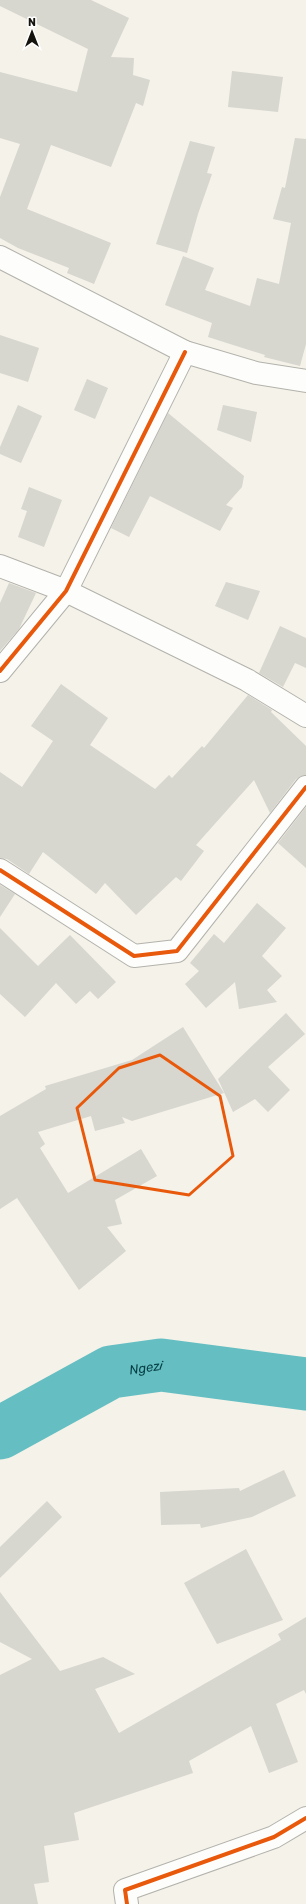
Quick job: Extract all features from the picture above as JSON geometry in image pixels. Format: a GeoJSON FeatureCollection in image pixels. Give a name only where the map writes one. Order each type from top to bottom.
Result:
{"type":"FeatureCollection","features":[{"type":"Feature","properties":{"kind":"street"},"geometry":{"type":"LineString","coordinates":[[0,257],[185,352],[256,373],[306,381]]}},
{"type":"Feature","properties":{"kind":"street"},"geometry":{"type":"LineString","coordinates":[[0,671],[66,591],[185,352]]}},
{"type":"Feature","properties":{"kind":"street"},"geometry":{"type":"LineString","coordinates":[[0,566],[66,591],[247,680],[306,716]]}},
{"type":"Feature","properties":{"kind":"street"},"geometry":{"type":"LineString","coordinates":[[0,870],[134,956],[177,951],[306,787]]}},
{"type":"Feature","properties":{"kind":"street"},"geometry":{"type":"LineString","coordinates":[[127,1904],[124,1890],[274,1837],[306,1818]]}},
{"type":"Feature","properties":{"kind":"highlighted area"},"geometry":{"type":"Polygon","coordinates":[[[160,1055],[220,1096],[233,1156],[189,1195],[95,1180],[77,1108],[119,1068],[160,1055]]]}},
{"type":"Feature","properties":{"kind":"building"},"geometry":{"type":"Polygon","coordinates":[[[0,0],[91,0],[129,18],[111,57],[134,58],[133,75],[150,80],[143,106],[136,103],[111,167],[51,145],[27,209],[111,243],[94,284],[67,273],[69,268],[18,248],[0,238],[0,197],[20,144],[0,138],[0,72],[77,92],[88,49],[0,6],[0,0]]]}},
{"type":"Feature","properties":{"kind":"building"},"geometry":{"type":"Polygon","coordinates":[[[232,71],[283,77],[278,112],[228,107],[232,71]]]}},
{"type":"Feature","properties":{"kind":"building"},"geometry":{"type":"Polygon","coordinates":[[[295,138],[306,139],[306,344],[300,366],[264,357],[265,355],[208,337],[212,323],[165,305],[183,256],[214,268],[205,290],[250,306],[257,278],[279,284],[291,223],[273,219],[282,187],[285,188],[295,138]]]}},
{"type":"Feature","properties":{"kind":"building"},"geometry":{"type":"Polygon","coordinates":[[[190,141],[215,147],[207,173],[212,174],[198,214],[187,253],[156,244],[190,141]]]}},
{"type":"Feature","properties":{"kind":"building"},"geometry":{"type":"Polygon","coordinates":[[[0,335],[39,348],[28,382],[0,373],[0,335]]]}},
{"type":"Feature","properties":{"kind":"building"},"geometry":{"type":"Polygon","coordinates":[[[87,379],[108,388],[95,419],[74,410],[87,379]]]}},
{"type":"Feature","properties":{"kind":"building"},"geometry":{"type":"Polygon","coordinates":[[[18,405],[42,416],[21,463],[0,454],[0,447],[18,405]]]}},
{"type":"Feature","properties":{"kind":"building"},"geometry":{"type":"Polygon","coordinates":[[[223,405],[257,412],[251,442],[217,430],[223,405]]]}},
{"type":"Feature","properties":{"kind":"building"},"geometry":{"type":"Polygon","coordinates":[[[168,413],[244,476],[242,487],[226,505],[233,508],[220,531],[150,496],[129,537],[111,528],[168,413]]]}},
{"type":"Feature","properties":{"kind":"building"},"geometry":{"type":"Polygon","coordinates":[[[29,487],[62,500],[44,547],[18,537],[27,511],[21,509],[29,487]]]}},
{"type":"Feature","properties":{"kind":"building"},"geometry":{"type":"Polygon","coordinates":[[[226,582],[260,591],[248,620],[215,606],[226,582]]]}},
{"type":"Feature","properties":{"kind":"building"},"geometry":{"type":"Polygon","coordinates":[[[9,583],[36,593],[19,629],[0,651],[0,603],[9,583]]]}},
{"type":"Feature","properties":{"kind":"building"},"geometry":{"type":"Polygon","coordinates":[[[280,626],[306,638],[306,668],[295,663],[283,687],[259,673],[280,626]]]}},
{"type":"Feature","properties":{"kind":"building"},"geometry":{"type":"Polygon","coordinates":[[[61,684],[108,718],[90,745],[155,789],[169,775],[172,778],[202,746],[204,748],[248,695],[272,710],[271,712],[306,746],[306,775],[296,779],[270,813],[254,780],[196,845],[204,851],[181,881],[176,877],[136,915],[105,883],[96,894],[43,852],[29,874],[7,859],[0,858],[0,772],[22,787],[53,741],[31,726],[61,684]]]}},
{"type":"Feature","properties":{"kind":"building"},"geometry":{"type":"Polygon","coordinates":[[[306,807],[306,868],[278,843],[306,807]]]}},
{"type":"Feature","properties":{"kind":"building"},"geometry":{"type":"Polygon","coordinates":[[[0,885],[15,894],[0,917],[0,885]]]}},
{"type":"Feature","properties":{"kind":"building"},"geometry":{"type":"Polygon","coordinates":[[[257,903],[286,928],[262,956],[282,976],[267,990],[277,1002],[239,1009],[235,982],[206,1008],[185,984],[199,971],[190,963],[214,934],[224,943],[257,903]]]}},
{"type":"Feature","properties":{"kind":"building"},"geometry":{"type":"Polygon","coordinates":[[[0,928],[38,966],[70,935],[116,982],[98,999],[90,991],[76,1004],[56,983],[25,1017],[0,994],[0,928]]]}},
{"type":"Feature","properties":{"kind":"building"},"geometry":{"type":"Polygon","coordinates":[[[286,1013],[305,1034],[268,1067],[290,1090],[268,1112],[255,1099],[233,1112],[218,1079],[286,1013]]]}},
{"type":"Feature","properties":{"kind":"building"},"geometry":{"type":"Polygon","coordinates":[[[183,1027],[224,1093],[132,1121],[122,1117],[125,1123],[95,1131],[91,1116],[38,1132],[45,1144],[40,1148],[68,1193],[141,1149],[157,1176],[115,1200],[122,1224],[107,1227],[126,1251],[79,1290],[17,1198],[0,1209],[0,1116],[46,1089],[45,1086],[132,1060],[183,1027]]]}},
{"type":"Feature","properties":{"kind":"building"},"geometry":{"type":"Polygon","coordinates":[[[284,1470],[296,1496],[252,1517],[201,1528],[200,1524],[161,1525],[160,1492],[239,1488],[240,1491],[284,1470]]]}},
{"type":"Feature","properties":{"kind":"building"},"geometry":{"type":"Polygon","coordinates":[[[47,1501],[62,1517],[0,1578],[0,1547],[47,1501]]]}},
{"type":"Feature","properties":{"kind":"building"},"geometry":{"type":"Polygon","coordinates":[[[246,1549],[283,1620],[217,1644],[184,1583],[246,1549]]]}},
{"type":"Feature","properties":{"kind":"building"},"geometry":{"type":"Polygon","coordinates":[[[0,1592],[60,1671],[103,1657],[135,1674],[95,1689],[119,1733],[281,1640],[278,1634],[306,1617],[306,1694],[304,1690],[276,1704],[298,1762],[269,1773],[251,1726],[189,1761],[193,1773],[74,1813],[79,1840],[44,1846],[49,1882],[34,1884],[38,1904],[0,1904],[0,1675],[32,1659],[0,1642],[0,1592]]]}},
{"type":"Feature","properties":{"kind":"waterway","name":"Ngezi"},"geometry":{"type":"LineString","coordinates":[[0,1433],[111,1372],[161,1365],[306,1384]]}},
{"type":"Feature","properties":{"kind":"cycle path"},"geometry":{"type":"LineString","coordinates":[[0,671],[66,591],[185,352]]}},
{"type":"Feature","properties":{"kind":"cycle path"},"geometry":{"type":"LineString","coordinates":[[0,870],[134,956],[177,951],[306,787]]}},
{"type":"Feature","properties":{"kind":"cycle path"},"geometry":{"type":"LineString","coordinates":[[127,1904],[125,1890],[274,1837],[306,1818]]}}]}
